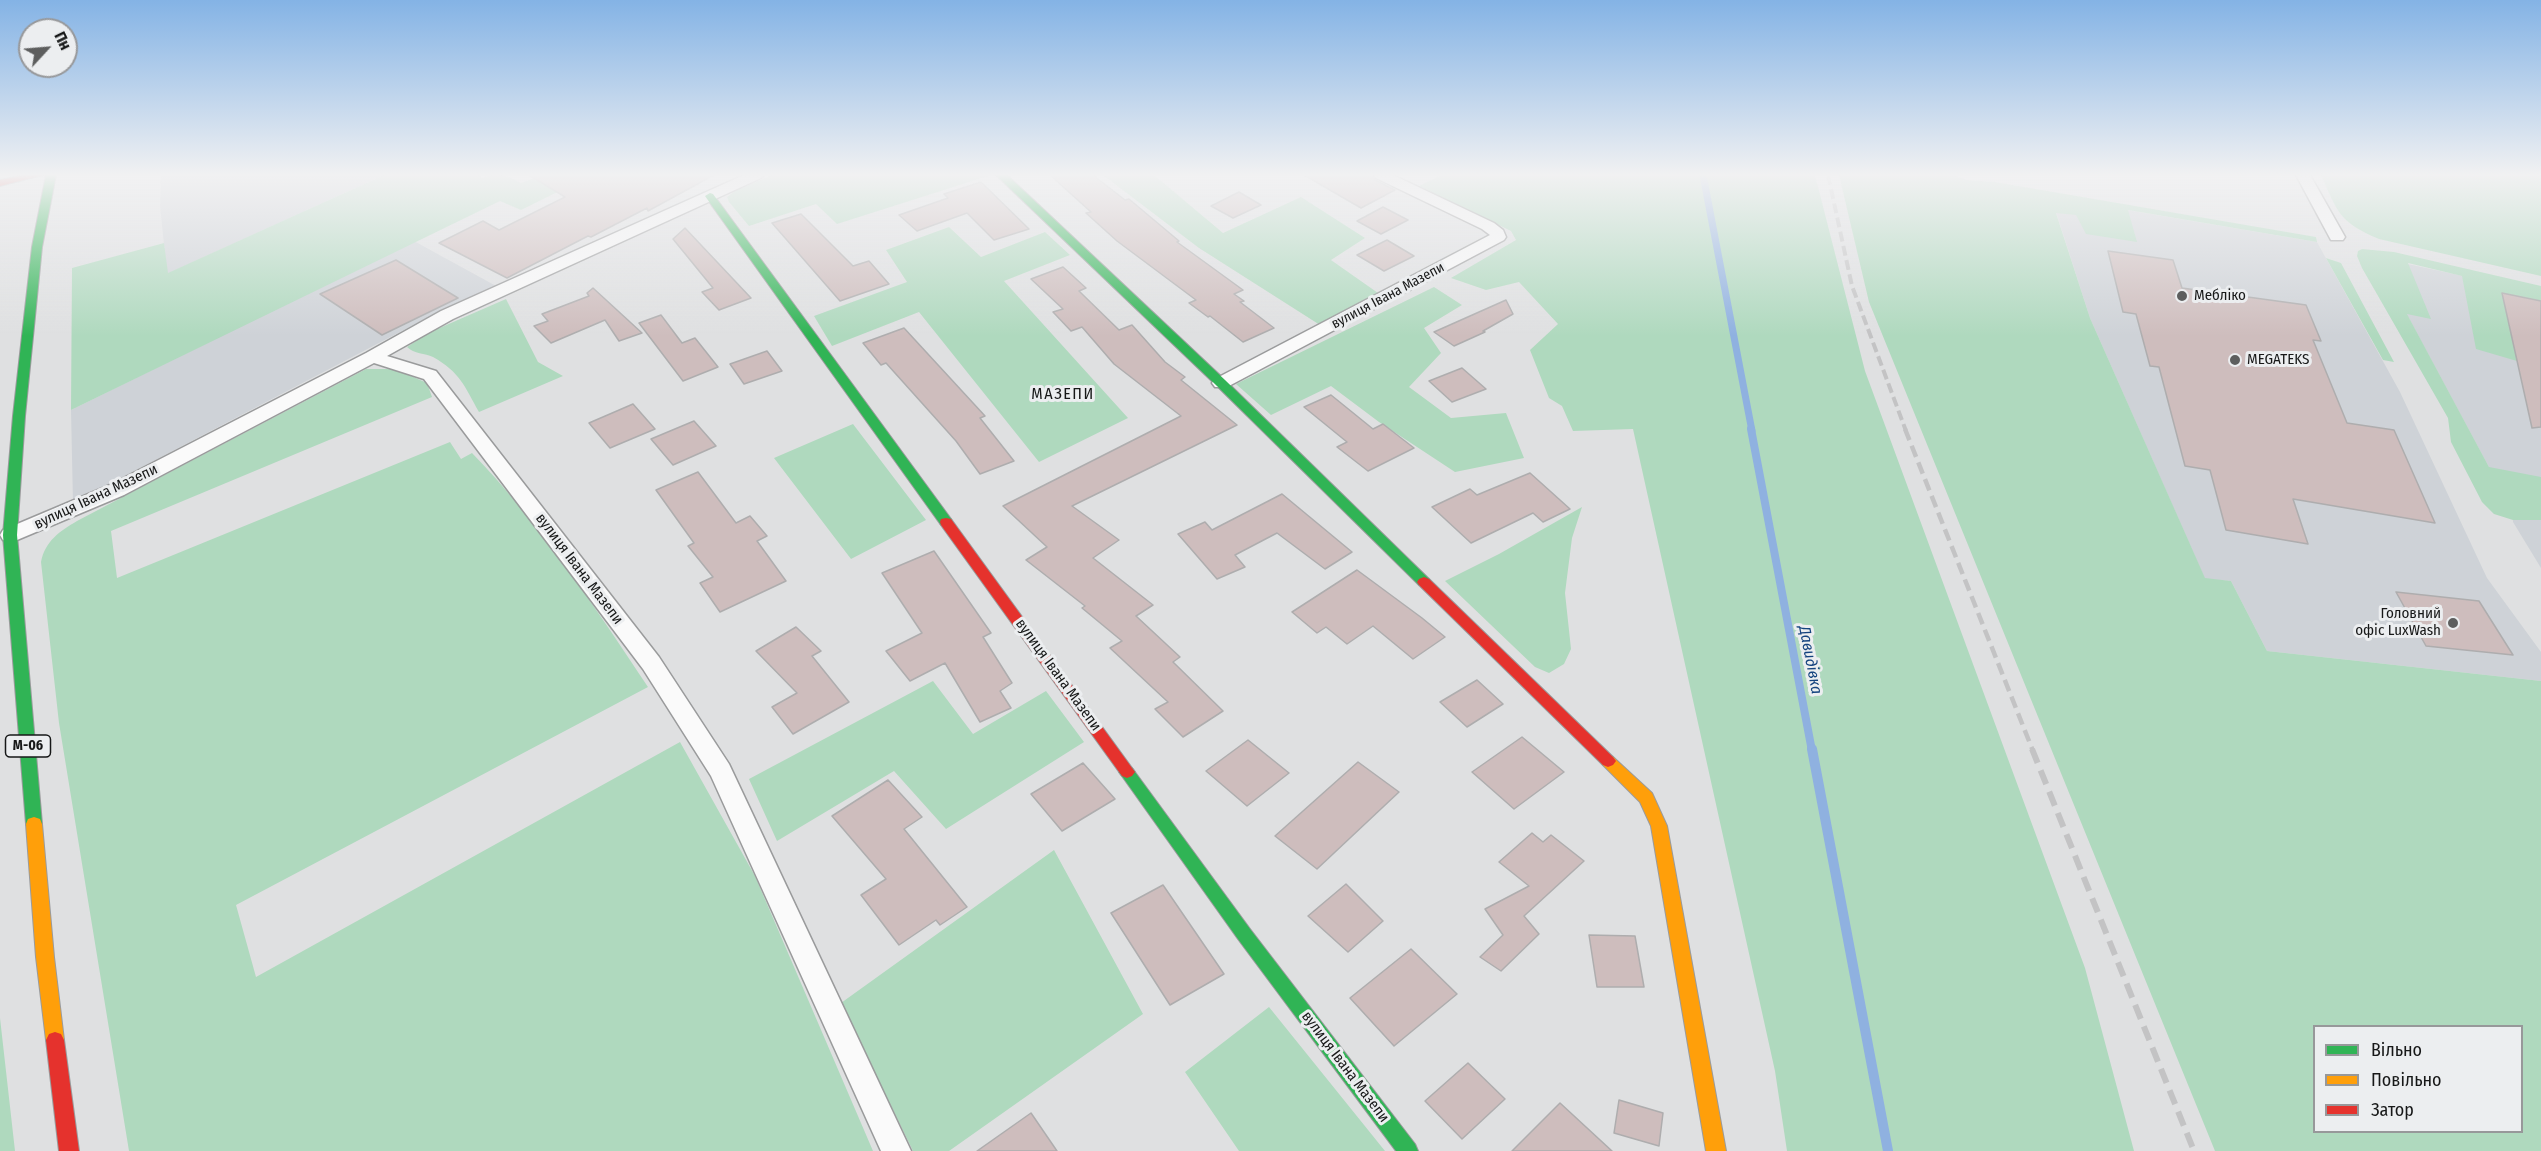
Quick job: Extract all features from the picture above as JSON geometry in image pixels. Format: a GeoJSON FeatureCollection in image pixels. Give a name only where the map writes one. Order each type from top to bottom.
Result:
{"type":"FeatureCollection","features":[{"type":"Feature","properties":{"kind":"main road","name":"М-06"},"geometry":{"type":"LineString","coordinates":[[41,229],[19,416],[10,535],[45,957],[69,1151]]}},
{"type":"Feature","properties":{"kind":"main road","name":"вулиця Івана Мазепи"},"geometry":{"type":"LineString","coordinates":[[734,229],[1244,934],[1408,1151]]}},
{"type":"Feature","properties":{"kind":"main road"},"geometry":{"type":"LineString","coordinates":[[1058,229],[1221,383],[1646,798],[1659,826],[1716,1151]]}},
{"type":"Feature","properties":{"kind":"street","name":"вулиця Івана Мазепи"},"geometry":{"type":"LineString","coordinates":[[10,535],[117,490],[372,357],[447,315],[638,229]]}},
{"type":"Feature","properties":{"kind":"street","name":"вулиця Івана Мазепи"},"geometry":{"type":"LineString","coordinates":[[1221,383],[1498,237],[1491,229]]}},
{"type":"Feature","properties":{"kind":"street"},"geometry":{"type":"LineString","coordinates":[[2332,229],[2337,237]]}},
{"type":"Feature","properties":{"kind":"street","name":"вулиця Івана Мазепи"},"geometry":{"type":"LineString","coordinates":[[372,357],[430,375],[663,682],[721,771],[896,1151]]}},
{"type":"Feature","properties":{"kind":"shaded area"},"geometry":{"type":"Polygon","coordinates":[[[162,229],[266,229],[167,274],[162,229]]]}},
{"type":"Feature","properties":{"kind":"shaded area"},"geometry":{"type":"Polygon","coordinates":[[[2061,229],[2238,229],[2317,242],[2400,392],[2487,578],[2541,652],[2541,681],[2267,651],[2231,581],[2205,579],[2090,318],[2061,229]]]}},
{"type":"Feature","properties":{"kind":"shaded area"},"geometry":{"type":"Polygon","coordinates":[[[414,241],[498,287],[442,310],[73,503],[71,410],[414,241]]]}},
{"type":"Feature","properties":{"kind":"shaded area"},"geometry":{"type":"Polygon","coordinates":[[[2376,257],[2541,293],[2541,568],[2513,522],[2512,510],[2376,257]]]}},
{"type":"Feature","properties":{"kind":"green space"},"geometry":{"type":"Polygon","coordinates":[[[266,229],[443,229],[71,410],[72,268],[164,243],[168,273],[266,229]]]}},
{"type":"Feature","properties":{"kind":"green space"},"geometry":{"type":"Polygon","coordinates":[[[944,229],[951,229],[981,257],[1045,232],[1070,255],[1004,281],[1128,418],[1039,462],[919,312],[832,346],[814,316],[907,282],[886,250],[944,229]]]}},
{"type":"Feature","properties":{"kind":"green space"},"geometry":{"type":"Polygon","coordinates":[[[1174,229],[1218,229],[1223,233],[1232,229],[1351,229],[1365,238],[1331,260],[1378,293],[1320,325],[1199,248],[1174,229]]]}},
{"type":"Feature","properties":{"kind":"green space"},"geometry":{"type":"Polygon","coordinates":[[[1506,229],[1829,229],[1865,371],[2085,968],[2134,1151],[1787,1151],[1775,1071],[1633,429],[1573,431],[1562,406],[1549,398],[1530,350],[1558,324],[1519,282],[1486,290],[1451,278],[1516,240],[1511,231],[1506,229]]]}},
{"type":"Feature","properties":{"kind":"green space"},"geometry":{"type":"Polygon","coordinates":[[[1852,229],[2061,229],[2090,318],[2205,578],[2231,581],[2267,651],[2541,681],[2541,1151],[2215,1151],[1869,302],[1852,229]]]}},
{"type":"Feature","properties":{"kind":"green space"},"geometry":{"type":"Polygon","coordinates":[[[2083,229],[2133,229],[2137,242],[2086,234],[2083,229]]]}},
{"type":"Feature","properties":{"kind":"green space"},"geometry":{"type":"Polygon","coordinates":[[[2239,229],[2268,229],[2316,237],[2317,242],[2239,229]]]}},
{"type":"Feature","properties":{"kind":"green space"},"geometry":{"type":"Polygon","coordinates":[[[2358,229],[2541,229],[2541,276],[2379,239],[2358,229]]]}},
{"type":"Feature","properties":{"kind":"green space"},"geometry":{"type":"Polygon","coordinates":[[[2362,249],[2394,252],[2541,286],[2541,301],[2502,293],[2517,361],[2476,349],[2462,276],[2408,263],[2431,319],[2407,314],[2489,467],[2541,477],[2541,520],[2513,520],[2494,514],[2482,502],[2451,442],[2448,418],[2362,268],[2357,256],[2358,251],[2362,249]]]}},
{"type":"Feature","properties":{"kind":"green space"},"geometry":{"type":"Polygon","coordinates":[[[2326,258],[2341,263],[2394,362],[2383,360],[2326,258]]]}},
{"type":"Feature","properties":{"kind":"green space"},"geometry":{"type":"Polygon","coordinates":[[[1434,287],[1462,305],[1424,328],[1441,353],[1409,387],[1451,418],[1506,413],[1524,458],[1455,472],[1379,422],[1331,386],[1271,415],[1236,384],[1434,287]]]}},
{"type":"Feature","properties":{"kind":"green space"},"geometry":{"type":"Polygon","coordinates":[[[506,299],[538,362],[563,376],[479,412],[461,381],[450,368],[433,357],[407,347],[428,333],[506,299]]]}},
{"type":"Feature","properties":{"kind":"green space"},"geometry":{"type":"Polygon","coordinates":[[[366,369],[395,369],[427,383],[432,397],[111,531],[117,578],[450,442],[461,459],[472,453],[521,508],[565,566],[648,687],[236,905],[256,977],[680,742],[755,876],[873,1151],[129,1151],[59,723],[41,562],[43,555],[54,537],[77,521],[366,369]]]}},
{"type":"Feature","properties":{"kind":"green space"},"geometry":{"type":"Polygon","coordinates":[[[853,424],[926,520],[851,559],[774,458],[853,424]]]}},
{"type":"Feature","properties":{"kind":"green space"},"geometry":{"type":"Polygon","coordinates":[[[1582,507],[1572,538],[1565,593],[1571,649],[1564,664],[1549,673],[1535,667],[1445,581],[1499,554],[1582,507]]]}},
{"type":"Feature","properties":{"kind":"green space"},"geometry":{"type":"Polygon","coordinates":[[[933,681],[973,734],[1046,691],[1084,742],[946,829],[894,771],[777,841],[749,779],[933,681]]]}},
{"type":"Feature","properties":{"kind":"green space"},"geometry":{"type":"Polygon","coordinates":[[[1054,850],[1143,1014],[949,1151],[913,1151],[841,1003],[1054,850]]]}},
{"type":"Feature","properties":{"kind":"green space"},"geometry":{"type":"Polygon","coordinates":[[[1269,1007],[1385,1151],[1239,1151],[1185,1072],[1269,1007]]]}},
{"type":"Feature","properties":{"kind":"green space"},"geometry":{"type":"Polygon","coordinates":[[[0,1018],[15,1151],[0,1151],[0,1018]]]}},
{"type":"Feature","properties":{"kind":"building"},"geometry":{"type":"Polygon","coordinates":[[[468,229],[607,229],[591,237],[588,236],[507,278],[439,243],[468,229]]]}},
{"type":"Feature","properties":{"kind":"building"},"geometry":{"type":"Polygon","coordinates":[[[686,229],[751,298],[719,310],[702,292],[713,288],[673,239],[686,229]]]}},
{"type":"Feature","properties":{"kind":"building"},"geometry":{"type":"Polygon","coordinates":[[[777,229],[816,229],[853,266],[869,261],[889,284],[840,301],[777,229]]]}},
{"type":"Feature","properties":{"kind":"building"},"geometry":{"type":"Polygon","coordinates":[[[983,229],[1029,229],[994,240],[983,229]]]}},
{"type":"Feature","properties":{"kind":"building"},"geometry":{"type":"Polygon","coordinates":[[[1103,229],[1164,229],[1179,241],[1177,242],[1243,290],[1234,294],[1244,301],[1240,302],[1274,328],[1243,342],[1189,303],[1196,300],[1103,229]]]}},
{"type":"Feature","properties":{"kind":"building"},"geometry":{"type":"Polygon","coordinates":[[[1371,229],[1391,229],[1381,234],[1371,229]]]}},
{"type":"Feature","properties":{"kind":"building"},"geometry":{"type":"Polygon","coordinates":[[[1387,240],[1414,256],[1384,271],[1357,255],[1387,240]]]}},
{"type":"Feature","properties":{"kind":"building"},"geometry":{"type":"Polygon","coordinates":[[[2108,251],[2173,260],[2182,288],[2306,305],[2321,341],[2313,340],[2347,423],[2394,430],[2435,523],[2293,499],[2308,544],[2226,530],[2210,470],[2185,466],[2159,367],[2150,366],[2136,314],[2123,312],[2108,251]]]}},
{"type":"Feature","properties":{"kind":"building"},"geometry":{"type":"Polygon","coordinates":[[[396,260],[458,298],[382,335],[320,294],[396,260]]]}},
{"type":"Feature","properties":{"kind":"building"},"geometry":{"type":"Polygon","coordinates":[[[1063,267],[1086,288],[1079,291],[1119,330],[1132,325],[1165,362],[1185,377],[1181,380],[1237,425],[1072,506],[1119,540],[1093,558],[1153,605],[1136,616],[1180,657],[1173,662],[1223,711],[1183,737],[1155,709],[1168,702],[1110,648],[1122,641],[1082,608],[1085,606],[1026,560],[1047,547],[1003,506],[1181,416],[1114,364],[1082,327],[1071,331],[1053,312],[1063,309],[1031,279],[1063,267]]]}},
{"type":"Feature","properties":{"kind":"building"},"geometry":{"type":"Polygon","coordinates":[[[593,288],[642,333],[619,341],[605,320],[551,343],[534,326],[548,321],[542,314],[589,296],[587,293],[593,288]]]}},
{"type":"Feature","properties":{"kind":"building"},"geometry":{"type":"Polygon","coordinates":[[[2502,293],[2541,301],[2541,427],[2532,428],[2502,293]]]}},
{"type":"Feature","properties":{"kind":"building"},"geometry":{"type":"Polygon","coordinates":[[[1506,300],[1513,314],[1483,331],[1485,332],[1454,346],[1434,332],[1506,300]]]}},
{"type":"Feature","properties":{"kind":"building"},"geometry":{"type":"Polygon","coordinates":[[[661,315],[682,343],[695,338],[718,367],[683,381],[639,323],[661,315]]]}},
{"type":"Feature","properties":{"kind":"building"},"geometry":{"type":"Polygon","coordinates":[[[904,328],[985,416],[980,418],[1014,461],[980,474],[956,441],[886,363],[881,365],[863,343],[904,328]]]}},
{"type":"Feature","properties":{"kind":"building"},"geometry":{"type":"Polygon","coordinates":[[[767,351],[782,371],[744,384],[730,364],[767,351]]]}},
{"type":"Feature","properties":{"kind":"building"},"geometry":{"type":"Polygon","coordinates":[[[1462,368],[1486,389],[1452,402],[1429,381],[1462,368]]]}},
{"type":"Feature","properties":{"kind":"building"},"geometry":{"type":"Polygon","coordinates":[[[1331,395],[1373,429],[1383,424],[1414,448],[1368,471],[1337,447],[1347,442],[1304,407],[1331,395]]]}},
{"type":"Feature","properties":{"kind":"building"},"geometry":{"type":"Polygon","coordinates":[[[633,404],[655,429],[610,448],[589,423],[633,404]]]}},
{"type":"Feature","properties":{"kind":"building"},"geometry":{"type":"Polygon","coordinates":[[[694,421],[716,446],[673,465],[651,439],[694,421]]]}},
{"type":"Feature","properties":{"kind":"building"},"geometry":{"type":"Polygon","coordinates":[[[698,472],[736,523],[750,516],[767,536],[757,541],[786,581],[720,612],[700,583],[713,577],[688,546],[694,543],[656,490],[698,472]]]}},
{"type":"Feature","properties":{"kind":"building"},"geometry":{"type":"Polygon","coordinates":[[[1530,473],[1570,509],[1543,522],[1533,513],[1471,543],[1432,507],[1470,489],[1477,495],[1530,473]]]}},
{"type":"Feature","properties":{"kind":"building"},"geometry":{"type":"Polygon","coordinates":[[[1282,494],[1352,552],[1325,569],[1277,533],[1235,555],[1245,567],[1217,579],[1178,534],[1205,522],[1212,530],[1282,494]]]}},
{"type":"Feature","properties":{"kind":"building"},"geometry":{"type":"Polygon","coordinates":[[[934,551],[991,633],[983,637],[1012,683],[1000,691],[1011,708],[980,722],[945,663],[910,681],[886,651],[922,633],[882,573],[934,551]]]}},
{"type":"Feature","properties":{"kind":"building"},"geometry":{"type":"Polygon","coordinates":[[[1357,570],[1445,637],[1413,659],[1373,626],[1347,644],[1326,627],[1317,633],[1292,612],[1357,570]]]}},
{"type":"Feature","properties":{"kind":"building","name":"Головний офіс LuxWash"},"geometry":{"type":"Polygon","coordinates":[[[2396,592],[2479,601],[2513,655],[2426,646],[2396,592]]]}},
{"type":"Feature","properties":{"kind":"building"},"geometry":{"type":"Polygon","coordinates":[[[796,627],[821,651],[812,656],[849,702],[793,734],[772,707],[797,693],[756,651],[796,627]]]}},
{"type":"Feature","properties":{"kind":"building"},"geometry":{"type":"Polygon","coordinates":[[[1477,680],[1503,704],[1467,727],[1440,702],[1477,680]]]}},
{"type":"Feature","properties":{"kind":"building"},"geometry":{"type":"Polygon","coordinates":[[[1522,737],[1564,772],[1514,809],[1472,772],[1522,737]]]}},
{"type":"Feature","properties":{"kind":"building"},"geometry":{"type":"Polygon","coordinates":[[[1248,740],[1289,773],[1247,806],[1206,771],[1248,740]]]}},
{"type":"Feature","properties":{"kind":"building"},"geometry":{"type":"Polygon","coordinates":[[[1358,762],[1399,792],[1317,869],[1275,836],[1358,762]]]}},
{"type":"Feature","properties":{"kind":"building"},"geometry":{"type":"Polygon","coordinates":[[[1083,763],[1115,799],[1062,831],[1031,794],[1083,763]]]}},
{"type":"Feature","properties":{"kind":"building"},"geometry":{"type":"Polygon","coordinates":[[[888,780],[922,817],[904,829],[967,907],[940,925],[936,920],[899,945],[861,895],[886,879],[832,816],[888,780]]]}},
{"type":"Feature","properties":{"kind":"building"},"geometry":{"type":"Polygon","coordinates":[[[1532,833],[1543,842],[1551,835],[1584,861],[1524,916],[1539,934],[1501,971],[1480,957],[1503,935],[1485,909],[1529,886],[1499,862],[1532,833]]]}},
{"type":"Feature","properties":{"kind":"building"},"geometry":{"type":"Polygon","coordinates":[[[1346,884],[1383,921],[1348,952],[1308,916],[1346,884]]]}},
{"type":"Feature","properties":{"kind":"building"},"geometry":{"type":"Polygon","coordinates":[[[1163,885],[1224,974],[1170,1005],[1111,913],[1163,885]]]}},
{"type":"Feature","properties":{"kind":"building"},"geometry":{"type":"Polygon","coordinates":[[[1589,935],[1635,936],[1644,987],[1597,987],[1589,935]]]}},
{"type":"Feature","properties":{"kind":"building"},"geometry":{"type":"Polygon","coordinates":[[[1411,949],[1457,994],[1394,1046],[1350,998],[1411,949]]]}},
{"type":"Feature","properties":{"kind":"building"},"geometry":{"type":"Polygon","coordinates":[[[1468,1063],[1505,1099],[1462,1139],[1425,1101],[1468,1063]]]}},
{"type":"Feature","properties":{"kind":"building"},"geometry":{"type":"Polygon","coordinates":[[[1619,1100],[1663,1113],[1659,1146],[1614,1133],[1619,1100]]]}},
{"type":"Feature","properties":{"kind":"building"},"geometry":{"type":"Polygon","coordinates":[[[1560,1103],[1612,1151],[1512,1151],[1560,1103]]]}},
{"type":"Feature","properties":{"kind":"building"},"geometry":{"type":"Polygon","coordinates":[[[1031,1113],[1057,1151],[977,1151],[1031,1113]]]}},
{"type":"Feature","properties":{"kind":"waterway","name":"Давидівка"},"geometry":{"type":"LineString","coordinates":[[1713,229],[1752,431]]}},
{"type":"Feature","properties":{"kind":"waterway","name":"Давидівка"},"geometry":{"type":"LineString","coordinates":[[1751,429],[1812,751]]}},
{"type":"Feature","properties":{"kind":"waterway","name":"Давидівка"},"geometry":{"type":"LineString","coordinates":[[1812,749],[1888,1151]]}},
{"type":"Feature","properties":{"kind":"railway"},"geometry":{"type":"LineString","coordinates":[[1840,229],[1852,286],[1906,431]]}},
{"type":"Feature","properties":{"kind":"railway"},"geometry":{"type":"LineString","coordinates":[[1905,429],[2033,751]]}},
{"type":"Feature","properties":{"kind":"railway"},"geometry":{"type":"LineString","coordinates":[[2032,749],[2194,1151]]}},
{"type":"Feature","properties":{"kind":"traffic: fast"},"geometry":{"type":"LineString","coordinates":[[34,824],[10,535],[19,416],[41,229]]}},
{"type":"Feature","properties":{"kind":"traffic: fast"},"geometry":{"type":"LineString","coordinates":[[734,229],[946,522]]}},
{"type":"Feature","properties":{"kind":"traffic: fast"},"geometry":{"type":"LineString","coordinates":[[1058,229],[1221,383],[1424,582]]}},
{"type":"Feature","properties":{"kind":"traffic: fast"},"geometry":{"type":"LineString","coordinates":[[1127,772],[1244,934],[1408,1151]]}},
{"type":"Feature","properties":{"kind":"traffic: slow"},"geometry":{"type":"LineString","coordinates":[[1608,761],[1646,798],[1659,826],[1716,1151]]}},
{"type":"Feature","properties":{"kind":"traffic: slow"},"geometry":{"type":"LineString","coordinates":[[34,824],[45,957],[55,1040]]}},
{"type":"Feature","properties":{"kind":"traffic: jam"},"geometry":{"type":"LineString","coordinates":[[946,522],[1127,772]]}},
{"type":"Feature","properties":{"kind":"traffic: jam"},"geometry":{"type":"LineString","coordinates":[[1424,582],[1608,761]]}},
{"type":"Feature","properties":{"kind":"traffic: jam"},"geometry":{"type":"LineString","coordinates":[[55,1040],[69,1151]]}},
{"type":"Feature","properties":{"kind":"place","name":"Мебліко"},"geometry":{"type":"Point","coordinates":[2182,296]}},
{"type":"Feature","properties":{"kind":"place","name":"MEGATEKS"},"geometry":{"type":"Point","coordinates":[2235,360]}},
{"type":"Feature","properties":{"kind":"place","name":"Головний офіс LuxWash"},"geometry":{"type":"Point","coordinates":[2453,623]}},
{"type":"Feature","properties":{"kind":"district","name":"МАЗЕПИ"},"geometry":{"type":"Point","coordinates":[1063,395]}}]}
